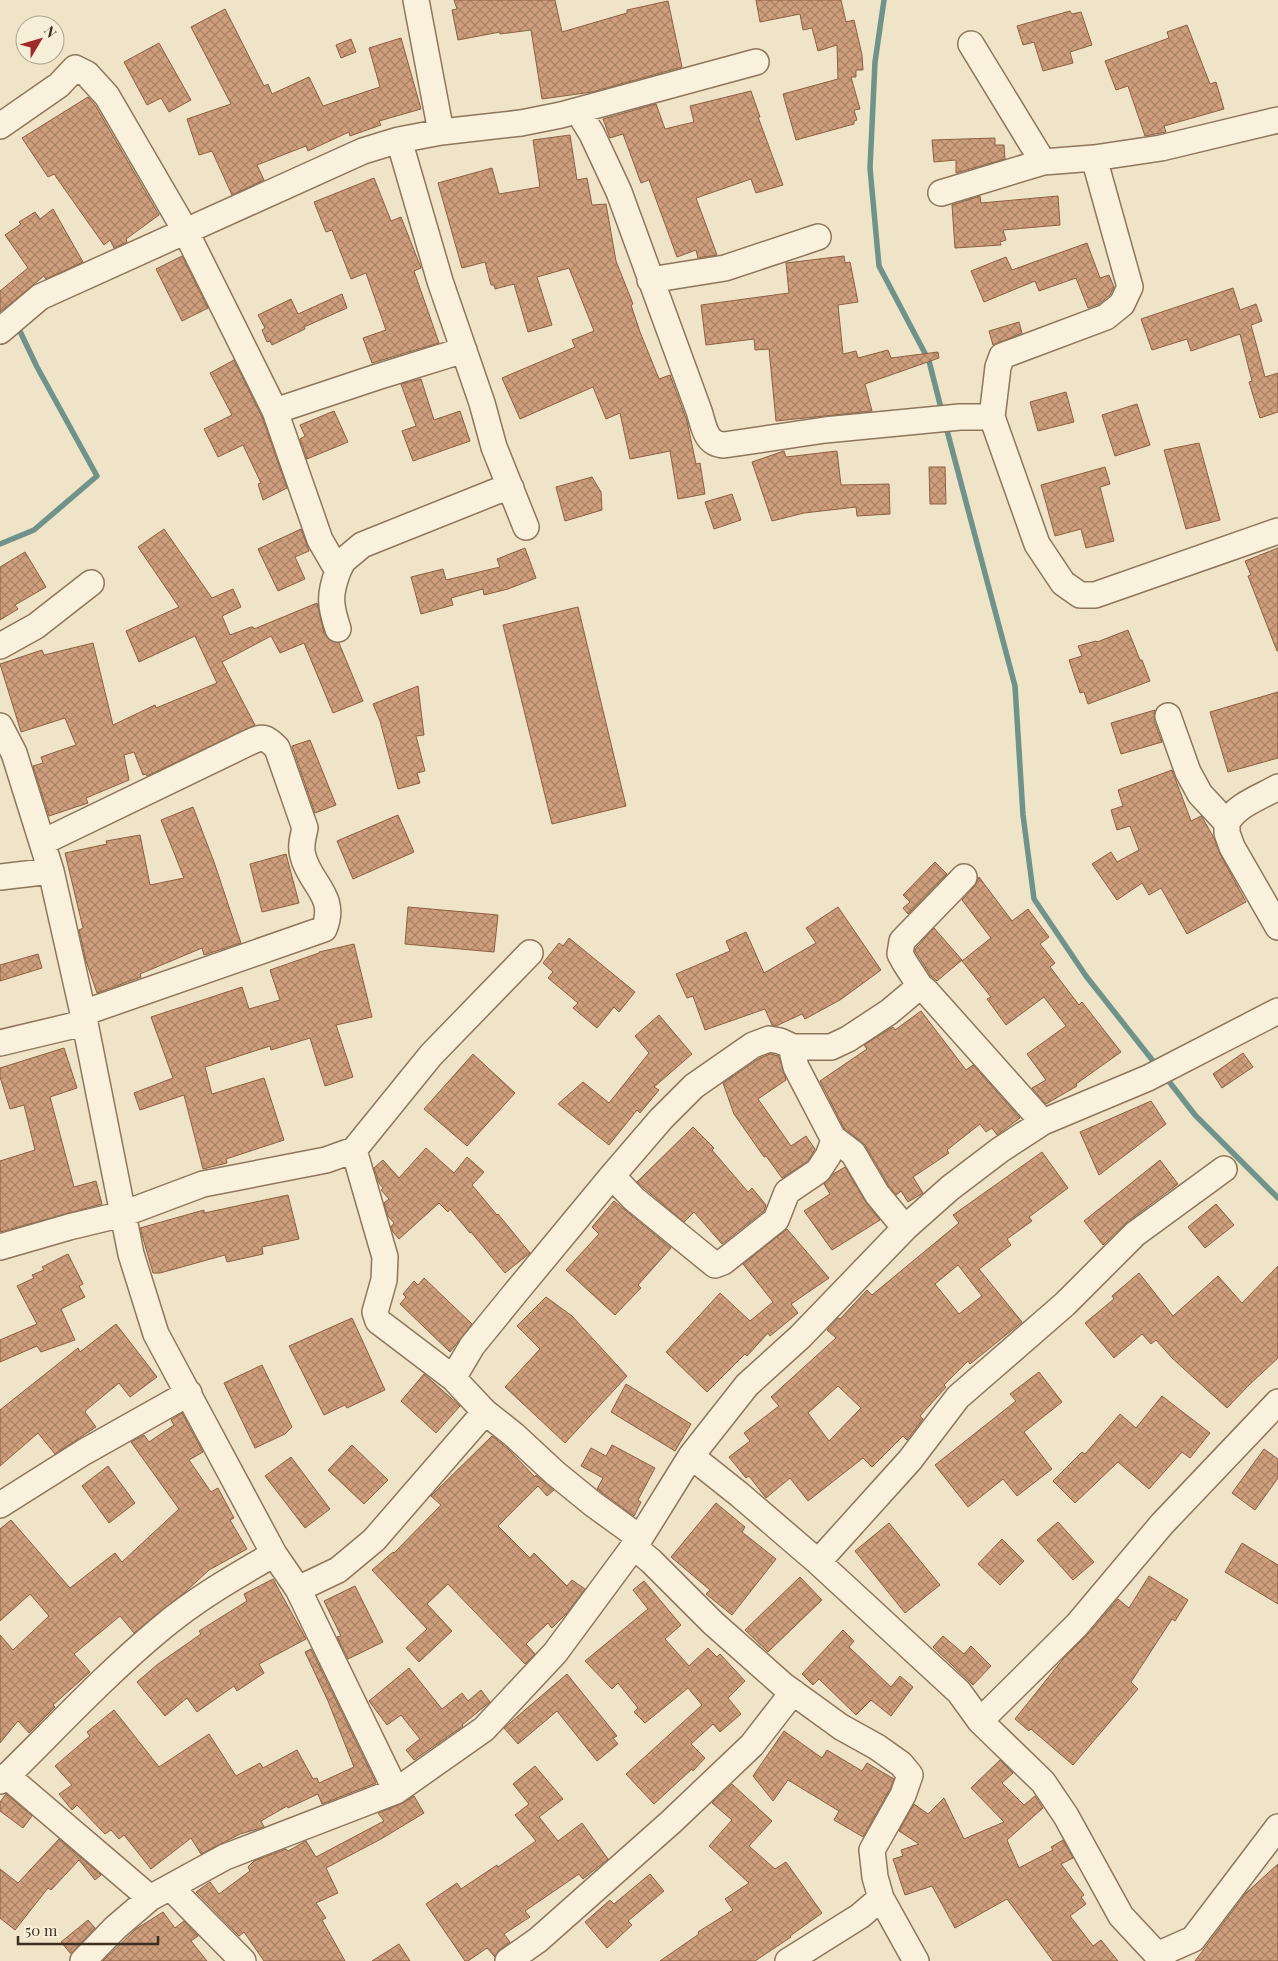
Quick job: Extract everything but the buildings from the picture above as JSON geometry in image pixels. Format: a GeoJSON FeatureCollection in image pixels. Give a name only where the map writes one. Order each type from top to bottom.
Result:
{"type":"FeatureCollection","features":[{"type":"Feature","properties":{"kind":"street"},"geometry":{"type":"LineString","coordinates":[[416,0],[441,132]]}},
{"type":"Feature","properties":{"kind":"street"},"geometry":{"type":"LineString","coordinates":[[971,44],[1043,162]]}},
{"type":"Feature","properties":{"kind":"street"},"geometry":{"type":"LineString","coordinates":[[0,331],[40,297],[363,151],[399,140],[441,132],[521,123],[578,111],[756,62]]}},
{"type":"Feature","properties":{"kind":"street"},"geometry":{"type":"LineString","coordinates":[[0,126],[64,80],[66,75],[75,68],[87,74],[107,96],[185,230],[275,411],[320,540],[338,571]]}},
{"type":"Feature","properties":{"kind":"street"},"geometry":{"type":"LineString","coordinates":[[578,111],[592,134],[619,192],[708,438],[717,445],[825,430],[975,417]]}},
{"type":"Feature","properties":{"kind":"street"},"geometry":{"type":"LineString","coordinates":[[941,194],[1043,162],[1094,158],[1161,148],[1278,120]]}},
{"type":"Feature","properties":{"kind":"street"},"geometry":{"type":"LineString","coordinates":[[399,140],[440,281],[494,447],[526,527]]}},
{"type":"Feature","properties":{"kind":"street"},"geometry":{"type":"LineString","coordinates":[[975,417],[1002,356],[1106,317],[1122,304],[1130,286],[1094,158]]}},
{"type":"Feature","properties":{"kind":"street"},"geometry":{"type":"LineString","coordinates":[[650,280],[725,268],[818,237]]}},
{"type":"Feature","properties":{"kind":"street"},"geometry":{"type":"LineString","coordinates":[[275,411],[377,376],[464,350]]}},
{"type":"Feature","properties":{"kind":"street"},"geometry":{"type":"LineString","coordinates":[[975,417],[1037,544],[1062,583],[1080,595],[1095,595],[1278,531]]}},
{"type":"Feature","properties":{"kind":"street"},"geometry":{"type":"LineString","coordinates":[[338,629],[331,608],[333,585],[343,561],[362,545],[497,491],[511,488]]}},
{"type":"Feature","properties":{"kind":"street"},"geometry":{"type":"LineString","coordinates":[[0,646],[36,626],[91,583]]}},
{"type":"Feature","properties":{"kind":"street"},"geometry":{"type":"LineString","coordinates":[[1168,716],[1188,772],[1200,794],[1227,823]]}},
{"type":"Feature","properties":{"kind":"street"},"geometry":{"type":"LineString","coordinates":[[0,726],[14,753],[51,870],[84,1018],[131,1254],[156,1334],[274,1554],[298,1589],[396,1791]]}},
{"type":"Feature","properties":{"kind":"street"},"geometry":{"type":"LineString","coordinates":[[0,1043],[84,1018],[324,929],[328,921],[328,904],[303,856],[302,840],[304,828],[277,748],[268,738],[259,738],[248,743],[43,842]]}},
{"type":"Feature","properties":{"kind":"street"},"geometry":{"type":"LineString","coordinates":[[1278,787],[1232,814],[1227,823],[1227,834],[1232,847],[1278,927]]}},
{"type":"Feature","properties":{"kind":"street"},"geometry":{"type":"LineString","coordinates":[[0,877],[51,870]]}},
{"type":"Feature","properties":{"kind":"street"},"geometry":{"type":"LineString","coordinates":[[964,877],[902,941],[900,954],[920,986],[934,999],[1043,1122]]}},
{"type":"Feature","properties":{"kind":"street"},"geometry":{"type":"LineString","coordinates":[[0,1247],[69,1226],[123,1214],[203,1184],[326,1160],[354,1150],[431,1055],[530,953]]}},
{"type":"Feature","properties":{"kind":"street"},"geometry":{"type":"LineString","coordinates":[[453,1378],[472,1346],[612,1176],[661,1119],[694,1086],[753,1045],[769,1039],[780,1041],[793,1047],[831,1047],[890,1012],[920,986]]}},
{"type":"Feature","properties":{"kind":"street"},"geometry":{"type":"LineString","coordinates":[[83,1961],[114,1928],[160,1893],[225,1858],[396,1791],[484,1729],[555,1653],[637,1542],[691,1456],[747,1385],[800,1338],[905,1228],[950,1188],[1000,1150],[1043,1122],[1148,1078],[1278,1011]]}},
{"type":"Feature","properties":{"kind":"street"},"geometry":{"type":"LineString","coordinates":[[793,1047],[796,1067],[834,1138],[853,1153],[877,1194],[905,1228]]}},
{"type":"Feature","properties":{"kind":"street"},"geometry":{"type":"LineString","coordinates":[[612,1176],[634,1200],[715,1265],[723,1262],[776,1220],[787,1192],[818,1171],[828,1156],[834,1143],[834,1138]]}},
{"type":"Feature","properties":{"kind":"street"},"geometry":{"type":"LineString","coordinates":[[354,1150],[385,1257],[384,1280],[375,1312],[378,1321],[453,1378],[486,1412],[554,1473],[637,1542],[650,1561],[712,1623],[793,1692],[841,1727],[877,1747],[901,1764],[910,1775],[904,1795],[872,1850],[875,1877],[881,1898],[916,1961]]}},
{"type":"Feature","properties":{"kind":"street"},"geometry":{"type":"LineString","coordinates":[[818,1562],[910,1460],[958,1397],[1065,1304],[1134,1234],[1224,1169]]}},
{"type":"Feature","properties":{"kind":"street"},"geometry":{"type":"LineString","coordinates":[[0,1505],[84,1452],[189,1393]]}},
{"type":"Feature","properties":{"kind":"street"},"geometry":{"type":"LineString","coordinates":[[980,1721],[1077,1625],[1162,1524],[1278,1402]]}},
{"type":"Feature","properties":{"kind":"street"},"geometry":{"type":"LineString","coordinates":[[298,1589],[338,1570],[374,1540],[486,1412]]}},
{"type":"Feature","properties":{"kind":"street"},"geometry":{"type":"LineString","coordinates":[[691,1456],[818,1562],[959,1692],[980,1721],[1043,1782],[1066,1816],[1121,1916],[1160,1958],[1193,1939],[1278,1827]]}},
{"type":"Feature","properties":{"kind":"street"},"geometry":{"type":"LineString","coordinates":[[243,1961],[160,1893],[4,1778],[102,1682],[160,1629],[226,1582],[274,1554]]}},
{"type":"Feature","properties":{"kind":"street"},"geometry":{"type":"LineString","coordinates":[[508,1961],[538,1940],[684,1809],[752,1745],[793,1692]]}},
{"type":"Feature","properties":{"kind":"street"},"geometry":{"type":"LineString","coordinates":[[788,1961],[860,1916],[881,1898]]}},
{"type":"Feature","properties":{"kind":"waterway"},"geometry":{"type":"LineString","coordinates":[[884,0],[875,62],[870,168],[879,266],[929,361],[942,412]]}},
{"type":"Feature","properties":{"kind":"waterway"},"geometry":{"type":"LineString","coordinates":[[0,544],[34,530],[97,476],[37,367],[17,325]]}},
{"type":"Feature","properties":{"kind":"waterway"},"geometry":{"type":"LineString","coordinates":[[945,423],[1015,686],[1023,815],[1034,899],[1086,976],[1157,1066]]}},
{"type":"Feature","properties":{"kind":"waterway"},"geometry":{"type":"LineString","coordinates":[[1164,1075],[1195,1115],[1278,1198]]}}]}
